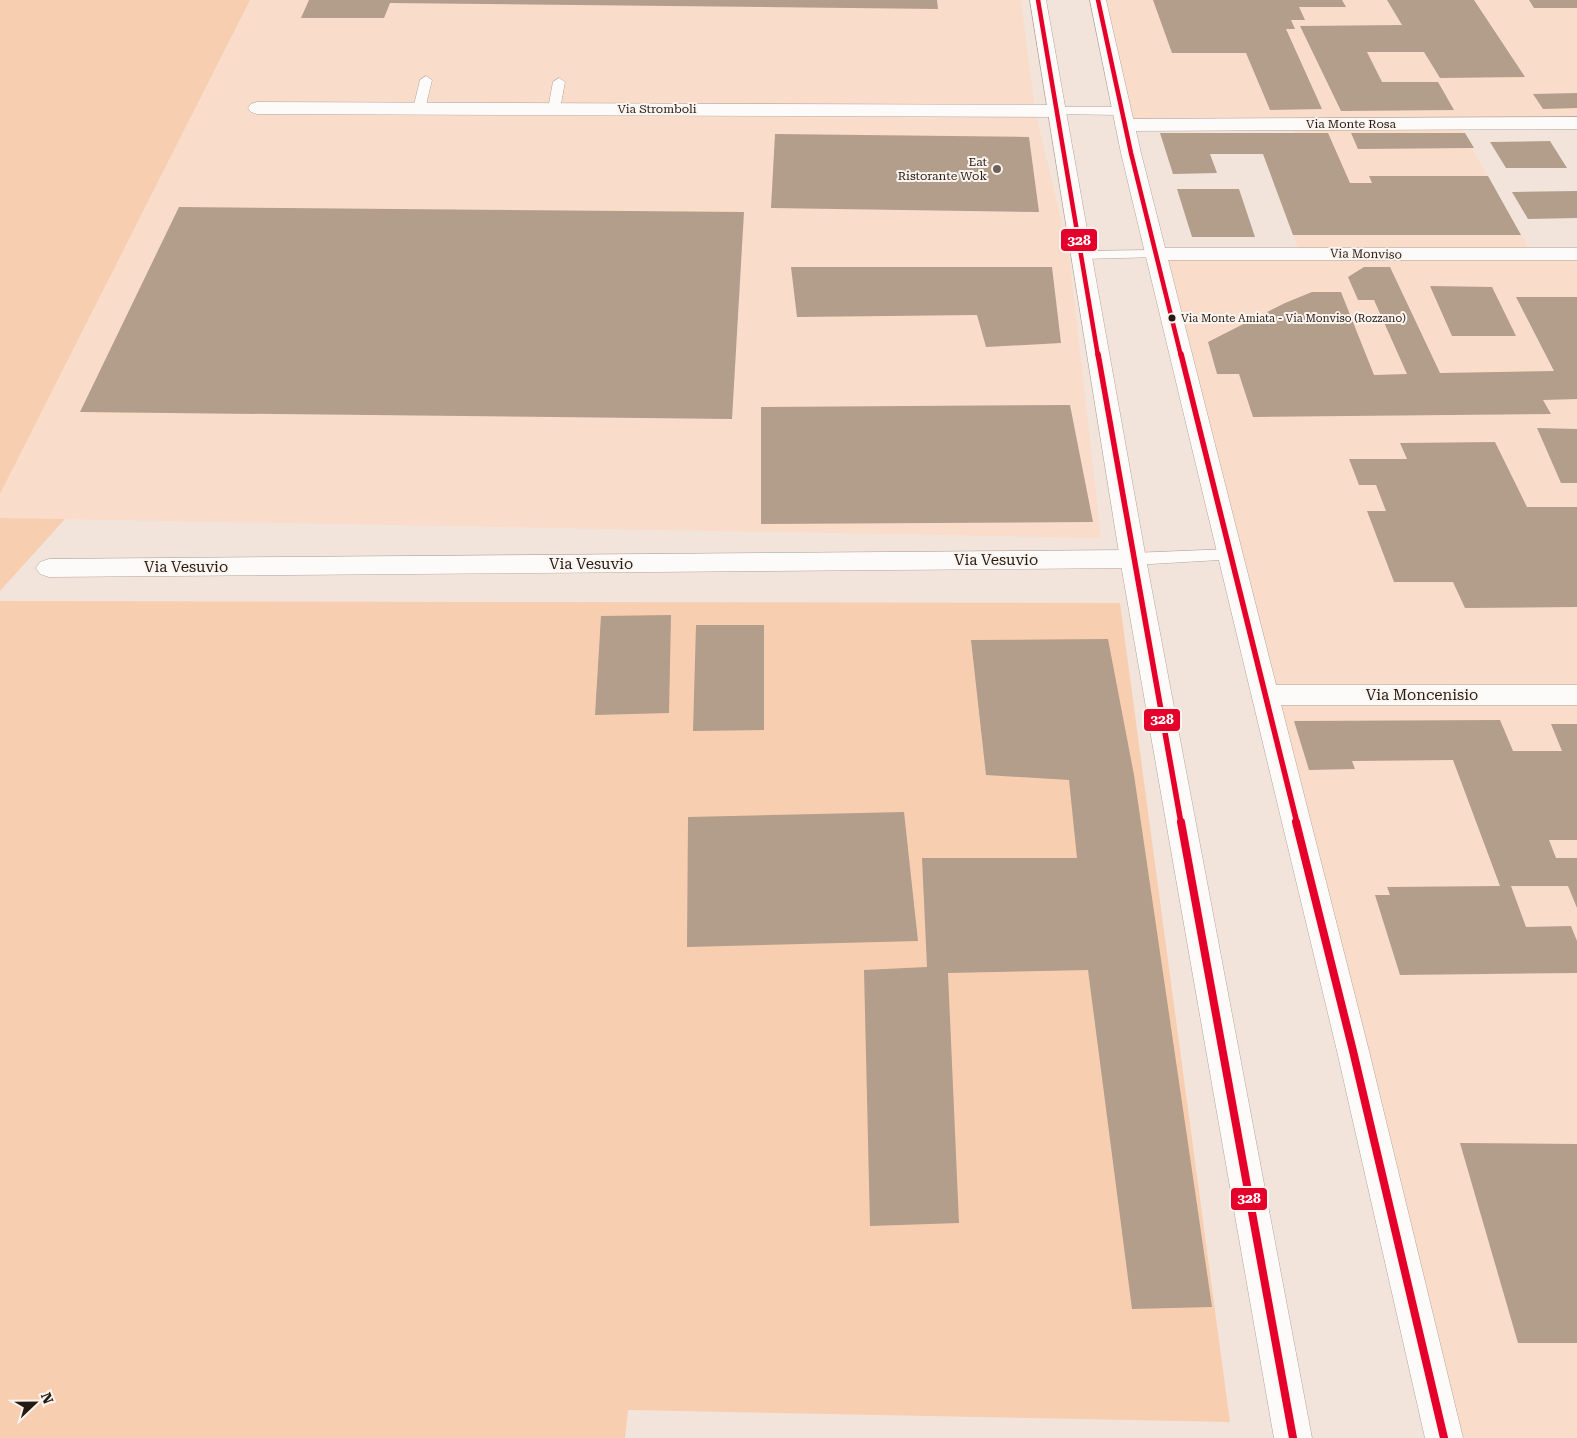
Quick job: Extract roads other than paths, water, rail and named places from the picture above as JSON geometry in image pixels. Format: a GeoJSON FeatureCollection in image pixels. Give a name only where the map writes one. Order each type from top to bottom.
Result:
{"type":"FeatureCollection","features":[{"type":"Feature","properties":{"kind":"main road"},"geometry":{"type":"LineString","coordinates":[[1038,0],[1133,559],[1294,1438]]}},
{"type":"Feature","properties":{"kind":"main road"},"geometry":{"type":"LineString","coordinates":[[1098,0],[1155,254],[1266,694],[1353,1051],[1444,1438]]}},
{"type":"Feature","properties":{"kind":"main road","name":"Via Stromboli"},"geometry":{"type":"LineString","coordinates":[[257,108],[1057,111]]}},
{"type":"Feature","properties":{"kind":"main road","name":"Via Monte Rosa"},"geometry":{"type":"LineString","coordinates":[[1123,118],[1577,123]]}},
{"type":"Feature","properties":{"kind":"main road","name":"Via Monviso"},"geometry":{"type":"LineString","coordinates":[[1155,254],[1577,254]]}},
{"type":"Feature","properties":{"kind":"main road","name":"Via Vesuvio"},"geometry":{"type":"LineString","coordinates":[[49,568],[1133,559]]}},
{"type":"Feature","properties":{"kind":"main road","name":"Via Moncenisio"},"geometry":{"type":"LineString","coordinates":[[1266,694],[1577,695]]}},
{"type":"Feature","properties":{"kind":"lane"},"geometry":{"type":"LineString","coordinates":[[419,108],[426,80]]}},
{"type":"Feature","properties":{"kind":"lane"},"geometry":{"type":"LineString","coordinates":[[554,109],[559,82]]}},
{"type":"Feature","properties":{"kind":"lane"},"geometry":{"type":"LineString","coordinates":[[1057,111],[1123,118]]}},
{"type":"Feature","properties":{"kind":"lane"},"geometry":{"type":"LineString","coordinates":[[1082,255],[1155,254]]}},
{"type":"Feature","properties":{"kind":"lane"},"geometry":{"type":"LineString","coordinates":[[1133,559],[1231,555]]}},
{"type":"Feature","properties":{"kind":"place","name":"Eat Ristorante Wok"},"geometry":{"type":"Point","coordinates":[997,169]}},
{"type":"Feature","properties":{"kind":"place","name":"Via Monte Amiata - Via Monviso (Rozzano)"},"geometry":{"type":"Point","coordinates":[1172,318]}}]}
